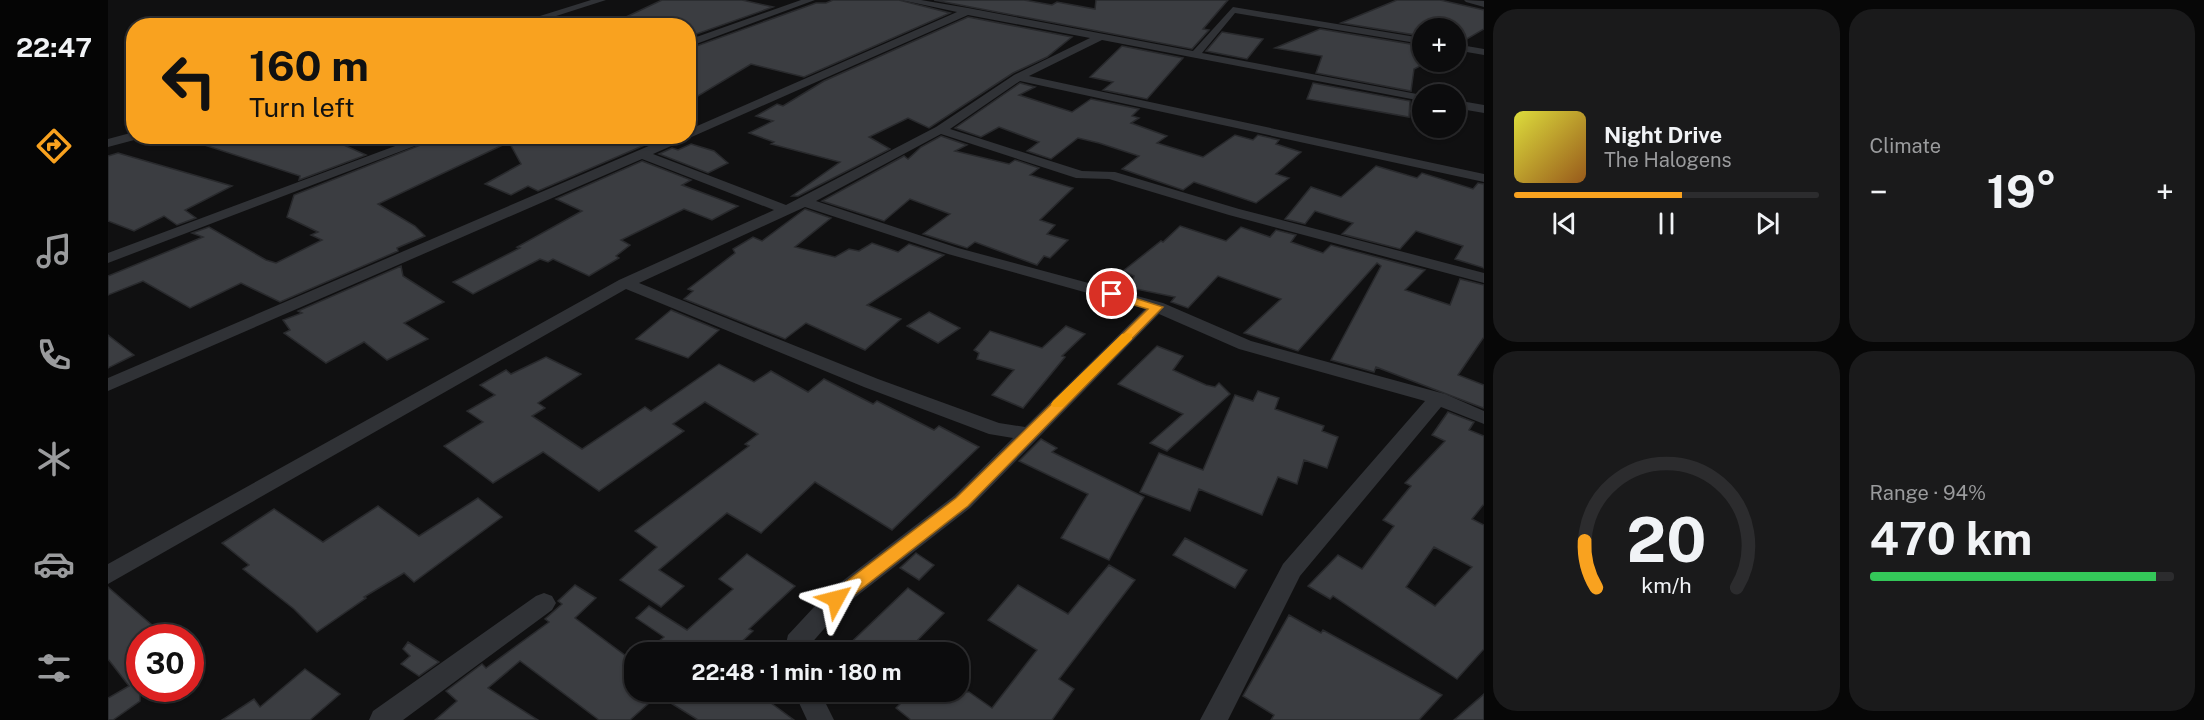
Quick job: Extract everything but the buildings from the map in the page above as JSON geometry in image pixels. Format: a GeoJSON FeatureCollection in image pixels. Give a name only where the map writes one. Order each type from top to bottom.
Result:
{"type":"FeatureCollection","features":[{"type":"Feature","properties":{"kind":"street"},"geometry":{"type":"LineString","coordinates":[[540,18],[601,0]]}},
{"type":"Feature","properties":{"kind":"street"},"geometry":{"type":"LineString","coordinates":[[696,41],[810,0]]}},
{"type":"Feature","properties":{"kind":"street"},"geometry":{"type":"LineString","coordinates":[[906,0],[1412,96]]}},
{"type":"Feature","properties":{"kind":"street"},"geometry":{"type":"LineString","coordinates":[[1195,55],[1240,0]]}},
{"type":"Feature","properties":{"kind":"street"},"geometry":{"type":"LineString","coordinates":[[1469,0],[1484,4]]}},
{"type":"Feature","properties":{"kind":"street"},"geometry":{"type":"LineString","coordinates":[[1233,10],[1412,39]]}},
{"type":"Feature","properties":{"kind":"street"},"geometry":{"type":"LineString","coordinates":[[696,132],[968,11]]}},
{"type":"Feature","properties":{"kind":"street"},"geometry":{"type":"LineString","coordinates":[[108,575],[625,283],[804,202],[940,130],[1018,77],[1100,37]]}},
{"type":"Feature","properties":{"kind":"street"},"geometry":{"type":"LineString","coordinates":[[1466,48],[1484,52]]}},
{"type":"Feature","properties":{"kind":"street"},"geometry":{"type":"LineString","coordinates":[[1018,77],[1484,178]]}},
{"type":"Feature","properties":{"kind":"street"},"geometry":{"type":"LineString","coordinates":[[1466,106],[1484,109]]}},
{"type":"Feature","properties":{"kind":"street"},"geometry":{"type":"LineString","coordinates":[[940,130],[1080,175],[1110,176],[1234,212],[1484,278]]}},
{"type":"Feature","properties":{"kind":"street"},"geometry":{"type":"LineString","coordinates":[[108,143],[126,138]]}},
{"type":"Feature","properties":{"kind":"street"},"geometry":{"type":"LineString","coordinates":[[108,258],[414,144]]}},
{"type":"Feature","properties":{"kind":"street"},"geometry":{"type":"LineString","coordinates":[[108,385],[318,292],[668,144]]}},
{"type":"Feature","properties":{"kind":"street"},"geometry":{"type":"LineString","coordinates":[[645,154],[787,210]]}},
{"type":"Feature","properties":{"kind":"street"},"geometry":{"type":"LineString","coordinates":[[804,202],[953,251],[1157,307],[1245,345],[1438,398],[1484,418]]}},
{"type":"Feature","properties":{"kind":"street"},"geometry":{"type":"LineString","coordinates":[[625,283],[882,387],[996,429],[1028,434]]}},
{"type":"Feature","properties":{"kind":"street"},"geometry":{"type":"LineString","coordinates":[[797,642],[836,599],[962,502],[1157,307]]}},
{"type":"Feature","properties":{"kind":"street"},"geometry":{"type":"LineString","coordinates":[[1213,720],[1225,702],[1291,570],[1438,398]]}},
{"type":"Feature","properties":{"kind":"street"},"geometry":{"type":"LineString","coordinates":[[382,720],[544,603]]}},
{"type":"Feature","properties":{"kind":"street"},"geometry":{"type":"LineString","coordinates":[[812,702],[821,720]]}},
{"type":"Feature","properties":{"kind":"slow traffic"},"geometry":{"type":"LineString","coordinates":[[1058,404],[1127,337]]}},
{"type":"Feature","properties":{"kind":"route"},"geometry":{"type":"LineString","coordinates":[[836,599],[962,502],[1157,307],[1112,294]]}}]}
